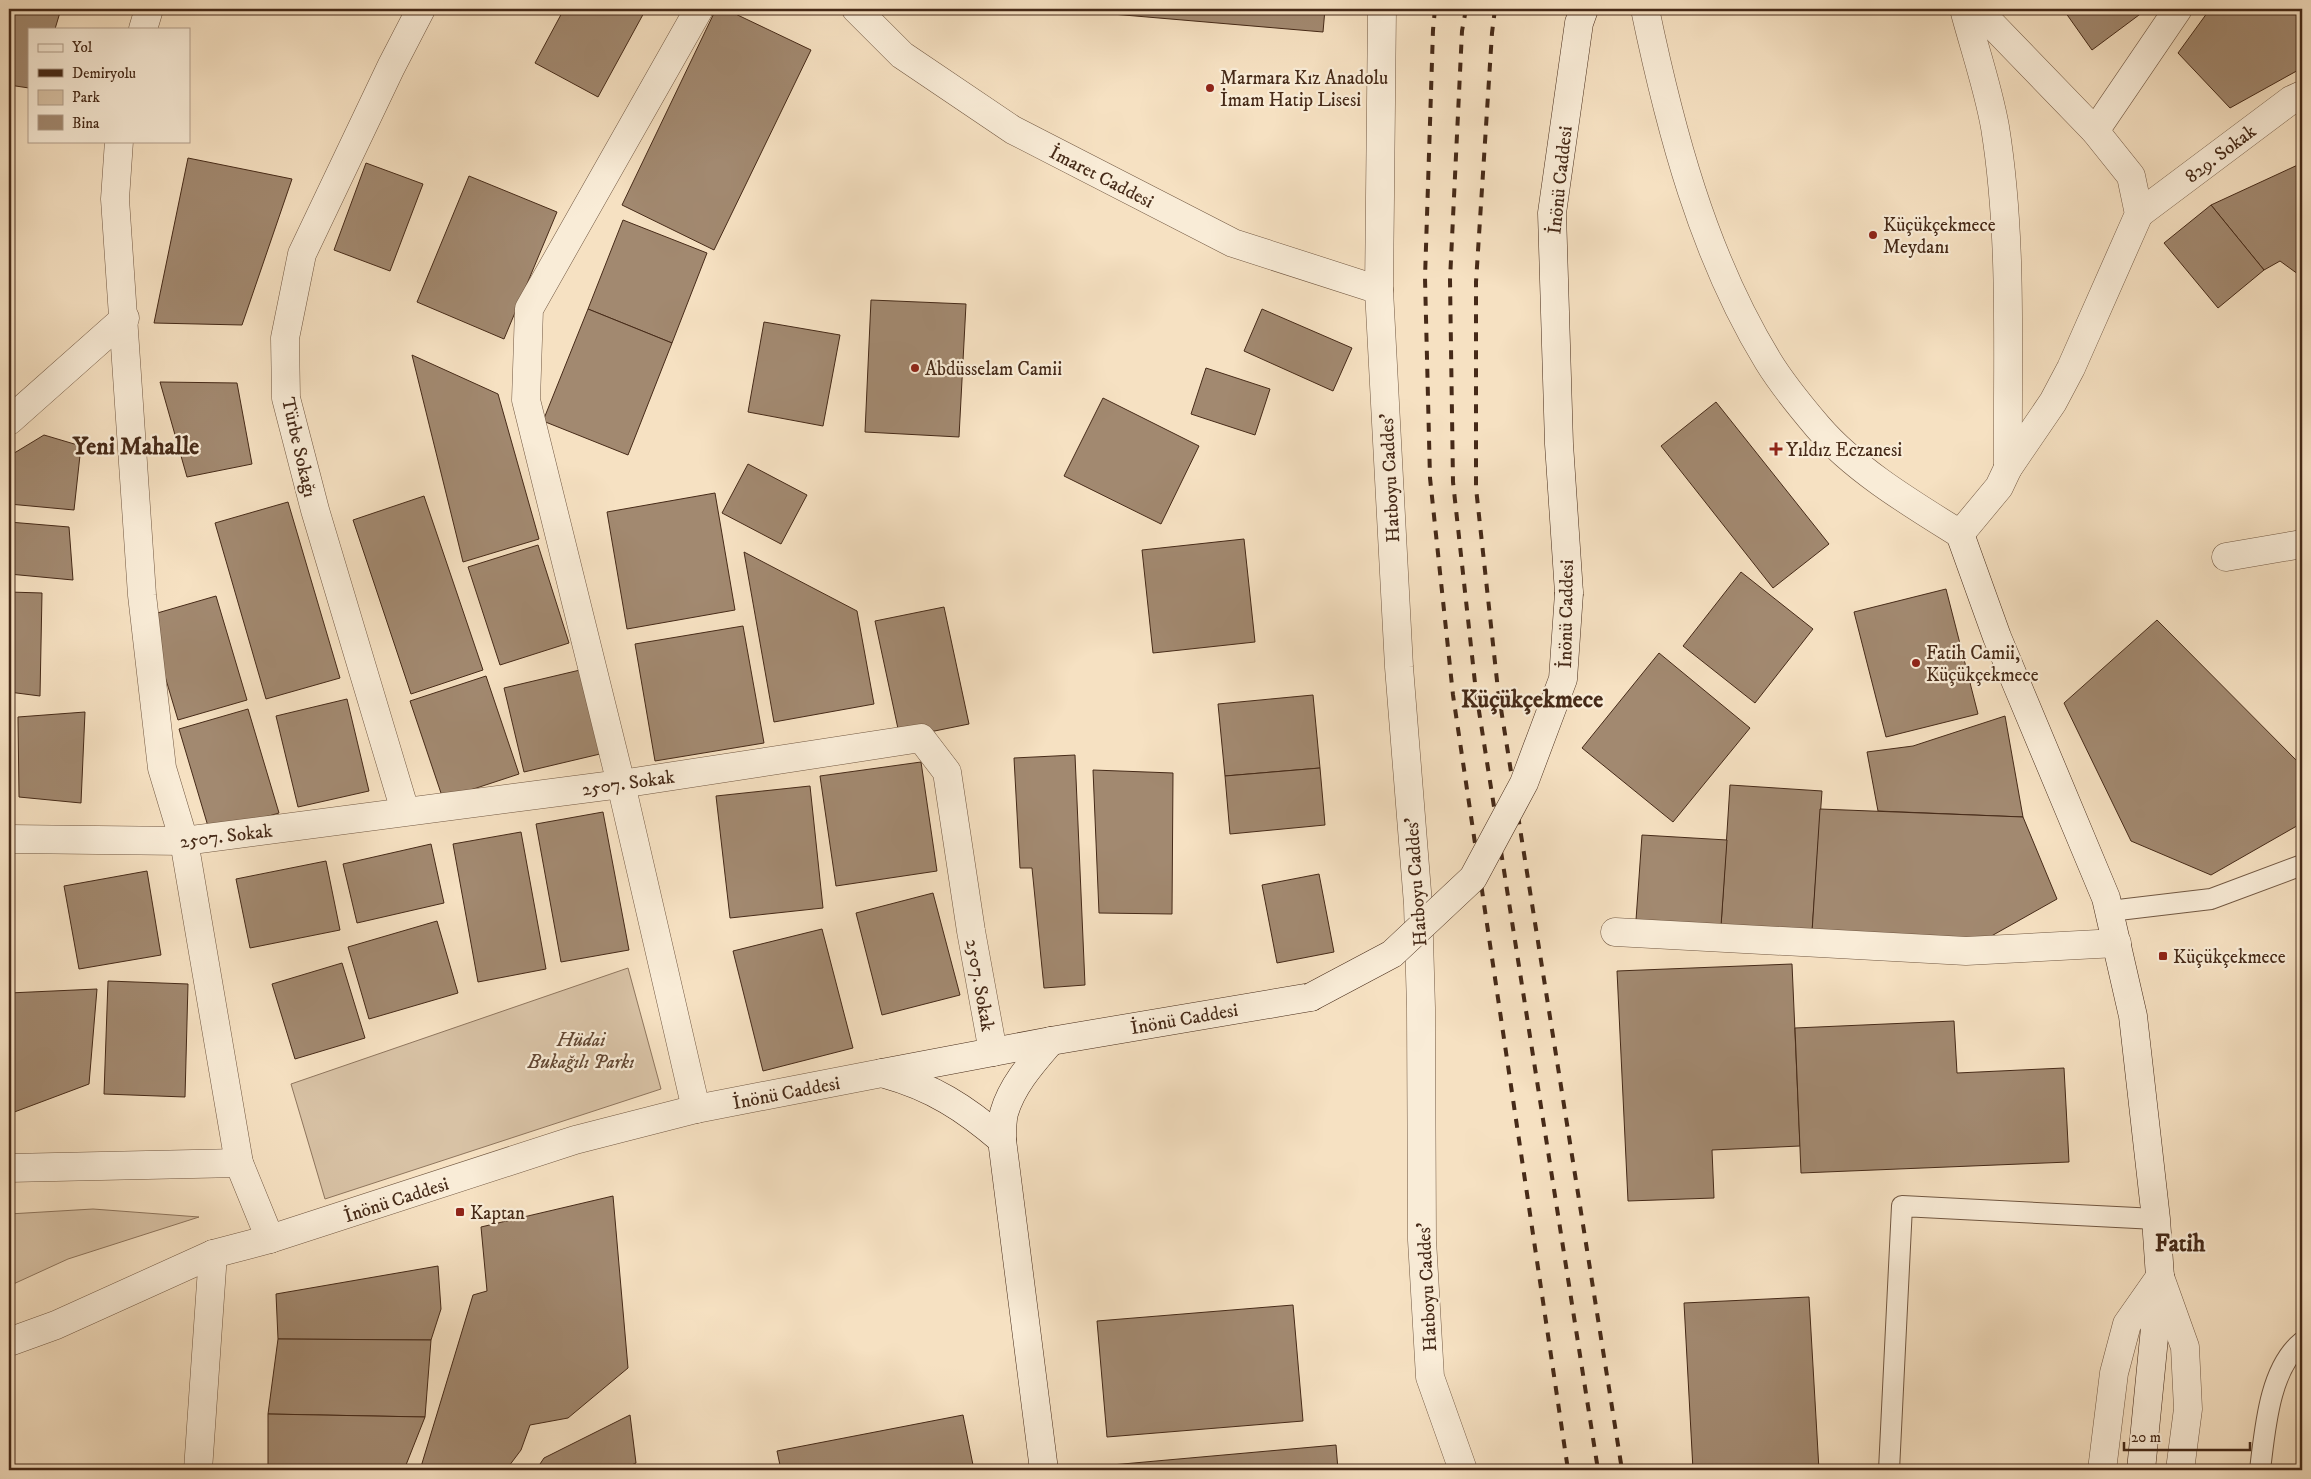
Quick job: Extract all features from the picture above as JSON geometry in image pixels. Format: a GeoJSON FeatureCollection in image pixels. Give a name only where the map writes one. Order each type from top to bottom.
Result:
{"type":"FeatureCollection","features":[{"type":"Feature","properties":{"kind":"street"},"geometry":{"type":"LineString","coordinates":[[143,28],[149,9]]}},
{"type":"Feature","properties":{"kind":"street","name":"Türbe Sokağı"},"geometry":{"type":"LineString","coordinates":[[405,811],[315,510],[286,398],[285,338],[302,254],[391,67],[421,9]]}},
{"type":"Feature","properties":{"kind":"street"},"geometry":{"type":"LineString","coordinates":[[696,1109],[621,784],[526,400],[529,309],[699,9]]}},
{"type":"Feature","properties":{"kind":"street","name":"İmaret Caddesi"},"geometry":{"type":"LineString","coordinates":[[856,9],[902,55],[1013,130],[1234,243],[1379,290]]}},
{"type":"Feature","properties":{"kind":"street","name":"Hatboyu Caddes'"},"geometry":{"type":"LineString","coordinates":[[1382,9],[1379,290],[1399,667],[1418,904],[1421,1008],[1422,1240],[1430,1377],[1463,1470]]}},
{"type":"Feature","properties":{"kind":"street","name":"İnönü Caddesi"},"geometry":{"type":"LineString","coordinates":[[9,1342],[56,1325],[213,1254],[270,1240],[575,1140],[696,1109],[1051,1041],[1311,997],[1392,954],[1473,878],[1524,783],[1563,678],[1569,593],[1559,444],[1552,213],[1579,23],[1584,9]]}},
{"type":"Feature","properties":{"kind":"street"},"geometry":{"type":"LineString","coordinates":[[1645,9],[1667,108],[1692,190],[1741,312],[1768,362],[1819,428],[1853,460],[1925,512],[1960,534],[1997,637],[2106,898],[2133,1016],[2156,1219],[2160,1277],[2141,1470]]}},
{"type":"Feature","properties":{"kind":"street"},"geometry":{"type":"LineString","coordinates":[[1964,9],[1994,125],[2004,211],[2009,326],[2008,468]]}},
{"type":"Feature","properties":{"kind":"street"},"geometry":{"type":"LineString","coordinates":[[1960,534],[1994,492],[2053,402],[2071,368],[2139,214],[2131,176],[2094,131],[1977,9]]}},
{"type":"Feature","properties":{"kind":"street"},"geometry":{"type":"LineString","coordinates":[[2094,131],[2178,9]]}},
{"type":"Feature","properties":{"kind":"street","name":"829. Sokak"},"geometry":{"type":"LineString","coordinates":[[2139,214],[2291,100],[2302,95]]}},
{"type":"Feature","properties":{"kind":"street"},"geometry":{"type":"LineString","coordinates":[[119,142],[115,199],[125,318],[143,604],[162,768],[184,841],[239,1164],[270,1240]]}},
{"type":"Feature","properties":{"kind":"street"},"geometry":{"type":"LineString","coordinates":[[9,421],[125,318]]}},
{"type":"Feature","properties":{"kind":"street"},"geometry":{"type":"LineString","coordinates":[[2226,557],[2302,544]]}},
{"type":"Feature","properties":{"kind":"street","name":"2507. Sokak"},"geometry":{"type":"LineString","coordinates":[[9,839],[184,841],[621,784],[921,738],[947,772],[971,931],[993,1052]]}},
{"type":"Feature","properties":{"kind":"street"},"geometry":{"type":"LineString","coordinates":[[1615,932],[1966,951],[2117,943]]}},
{"type":"Feature","properties":{"kind":"street"},"geometry":{"type":"LineString","coordinates":[[1044,1470],[1002,1140],[1004,1114],[1012,1092],[1027,1069],[1051,1041]]}},
{"type":"Feature","properties":{"kind":"street"},"geometry":{"type":"LineString","coordinates":[[882,1073],[913,1082],[945,1097],[974,1115],[1002,1140]]}},
{"type":"Feature","properties":{"kind":"street"},"geometry":{"type":"LineString","coordinates":[[9,1168],[239,1164]]}},
{"type":"Feature","properties":{"kind":"street"},"geometry":{"type":"LineString","coordinates":[[198,1470],[213,1254]]}},
{"type":"Feature","properties":{"kind":"street"},"geometry":{"type":"LineString","coordinates":[[2102,1470],[2114,1373],[2127,1324],[2160,1277]]}},
{"type":"Feature","properties":{"kind":"street"},"geometry":{"type":"LineString","coordinates":[[2160,1277],[2185,1347],[2188,1409],[2180,1470]]}},
{"type":"Feature","properties":{"kind":"lane"},"geometry":{"type":"LineString","coordinates":[[2110,911],[2211,899],[2302,865]]}},
{"type":"Feature","properties":{"kind":"lane"},"geometry":{"type":"LineString","coordinates":[[1889,1470],[1902,1206],[2156,1219]]}},
{"type":"Feature","properties":{"kind":"lane"},"geometry":{"type":"LineString","coordinates":[[2260,1470],[2270,1406],[2283,1365],[2291,1351],[2302,1342]]}},
{"type":"Feature","properties":{"kind":"green space","name":"Hüdai Bukağılı Parkı"},"geometry":{"type":"Polygon","coordinates":[[[628,968],[661,1089],[325,1199],[291,1084],[628,968]]]}},
{"type":"Feature","properties":{"kind":"green space"},"geometry":{"type":"Polygon","coordinates":[[[93,1209],[199,1217],[68,1259],[9,1286],[9,1214],[93,1209]]]}},
{"type":"Feature","properties":{"kind":"building"},"geometry":{"type":"Polygon","coordinates":[[[9,9],[61,9],[55,28],[28,28],[28,88],[9,85],[9,9]]]}},
{"type":"Feature","properties":{"kind":"building"},"geometry":{"type":"Polygon","coordinates":[[[564,9],[646,9],[598,97],[535,63],[564,9]]]}},
{"type":"Feature","properties":{"kind":"building"},"geometry":{"type":"Polygon","coordinates":[[[716,9],[725,9],[811,50],[714,250],[622,205],[716,9]]]}},
{"type":"Feature","properties":{"kind":"building"},"geometry":{"type":"Polygon","coordinates":[[[1112,9],[1325,9],[1323,32],[1112,14],[1112,9]]]}},
{"type":"Feature","properties":{"kind":"building"},"geometry":{"type":"Polygon","coordinates":[[[2063,9],[2147,9],[2092,50],[2063,9]]]}},
{"type":"Feature","properties":{"kind":"building"},"geometry":{"type":"Polygon","coordinates":[[[2210,9],[2302,9],[2302,68],[2230,108],[2178,53],[2210,9]]]}},
{"type":"Feature","properties":{"kind":"building"},"geometry":{"type":"Polygon","coordinates":[[[188,158],[292,179],[242,325],[154,323],[188,158]]]}},
{"type":"Feature","properties":{"kind":"building"},"geometry":{"type":"Polygon","coordinates":[[[366,163],[423,184],[390,271],[334,250],[366,163]]]}},
{"type":"Feature","properties":{"kind":"building"},"geometry":{"type":"Polygon","coordinates":[[[2302,163],[2302,277],[2280,261],[2264,270],[2211,205],[2302,163]]]}},
{"type":"Feature","properties":{"kind":"building"},"geometry":{"type":"Polygon","coordinates":[[[469,176],[557,212],[504,339],[417,302],[469,176]]]}},
{"type":"Feature","properties":{"kind":"building"},"geometry":{"type":"Polygon","coordinates":[[[2211,205],[2264,270],[2218,308],[2164,243],[2211,205]]]}},
{"type":"Feature","properties":{"kind":"building"},"geometry":{"type":"Polygon","coordinates":[[[623,220],[707,253],[672,343],[588,309],[623,220]]]}},
{"type":"Feature","properties":{"kind":"building","name":"Abdüsselam Camii"},"geometry":{"type":"Polygon","coordinates":[[[871,300],[966,304],[959,437],[865,432],[871,300]]]}},
{"type":"Feature","properties":{"kind":"building"},"geometry":{"type":"Polygon","coordinates":[[[588,309],[672,343],[628,455],[543,421],[588,309]]]}},
{"type":"Feature","properties":{"kind":"building"},"geometry":{"type":"Polygon","coordinates":[[[1262,309],[1352,348],[1333,391],[1244,351],[1262,309]]]}},
{"type":"Feature","properties":{"kind":"building"},"geometry":{"type":"Polygon","coordinates":[[[764,322],[840,335],[823,426],[748,412],[764,322]]]}},
{"type":"Feature","properties":{"kind":"building"},"geometry":{"type":"Polygon","coordinates":[[[412,355],[498,394],[539,539],[463,562],[412,355]]]}},
{"type":"Feature","properties":{"kind":"building"},"geometry":{"type":"Polygon","coordinates":[[[1206,368],[1270,389],[1255,435],[1191,414],[1206,368]]]}},
{"type":"Feature","properties":{"kind":"building"},"geometry":{"type":"Polygon","coordinates":[[[160,382],[237,383],[252,464],[187,477],[160,382]]]}},
{"type":"Feature","properties":{"kind":"building"},"geometry":{"type":"Polygon","coordinates":[[[1103,398],[1199,446],[1161,524],[1064,476],[1103,398]]]}},
{"type":"Feature","properties":{"kind":"building"},"geometry":{"type":"Polygon","coordinates":[[[1716,402],[1829,544],[1773,588],[1661,446],[1716,402]]]}},
{"type":"Feature","properties":{"kind":"building"},"geometry":{"type":"Polygon","coordinates":[[[44,435],[81,446],[74,510],[9,504],[9,460],[11,455],[44,435]]]}},
{"type":"Feature","properties":{"kind":"building"},"geometry":{"type":"Polygon","coordinates":[[[748,464],[807,495],[781,544],[722,513],[748,464]]]}},
{"type":"Feature","properties":{"kind":"building"},"geometry":{"type":"Polygon","coordinates":[[[715,493],[735,610],[627,629],[607,512],[715,493]]]}},
{"type":"Feature","properties":{"kind":"building"},"geometry":{"type":"Polygon","coordinates":[[[424,496],[483,670],[411,694],[353,520],[424,496]]]}},
{"type":"Feature","properties":{"kind":"building"},"geometry":{"type":"Polygon","coordinates":[[[288,502],[340,678],[266,699],[215,523],[288,502]]]}},
{"type":"Feature","properties":{"kind":"building"},"geometry":{"type":"Polygon","coordinates":[[[9,522],[69,527],[73,580],[9,574],[9,522]]]}},
{"type":"Feature","properties":{"kind":"building"},"geometry":{"type":"Polygon","coordinates":[[[1244,539],[1255,642],[1153,653],[1142,550],[1244,539]]]}},
{"type":"Feature","properties":{"kind":"building"},"geometry":{"type":"Polygon","coordinates":[[[538,545],[569,643],[500,665],[468,567],[538,545]]]}},
{"type":"Feature","properties":{"kind":"building"},"geometry":{"type":"Polygon","coordinates":[[[744,552],[857,611],[874,704],[774,722],[744,552]]]}},
{"type":"Feature","properties":{"kind":"building"},"geometry":{"type":"Polygon","coordinates":[[[1741,572],[1813,629],[1755,703],[1683,646],[1741,572]]]}},
{"type":"Feature","properties":{"kind":"building","name":"Fatih Camii, Küçükçekmece"},"geometry":{"type":"Polygon","coordinates":[[[1946,589],[1978,714],[1886,737],[1854,612],[1946,589]]]}},
{"type":"Feature","properties":{"kind":"building"},"geometry":{"type":"Polygon","coordinates":[[[9,592],[42,593],[40,696],[9,692],[9,592]]]}},
{"type":"Feature","properties":{"kind":"building"},"geometry":{"type":"Polygon","coordinates":[[[216,596],[247,700],[178,720],[147,616],[216,596]]]}},
{"type":"Feature","properties":{"kind":"building"},"geometry":{"type":"Polygon","coordinates":[[[944,607],[969,724],[900,738],[875,621],[944,607]]]}},
{"type":"Feature","properties":{"kind":"building"},"geometry":{"type":"Polygon","coordinates":[[[2157,620],[2302,766],[2302,823],[2211,875],[2131,841],[2064,703],[2157,620]]]}},
{"type":"Feature","properties":{"kind":"building"},"geometry":{"type":"Polygon","coordinates":[[[743,626],[764,743],[655,761],[635,644],[743,626]]]}},
{"type":"Feature","properties":{"kind":"building"},"geometry":{"type":"Polygon","coordinates":[[[1659,653],[1750,728],[1673,822],[1582,748],[1659,653]]]}},
{"type":"Feature","properties":{"kind":"building"},"geometry":{"type":"Polygon","coordinates":[[[580,670],[600,754],[524,772],[504,688],[580,670]]]}},
{"type":"Feature","properties":{"kind":"building"},"geometry":{"type":"Polygon","coordinates":[[[486,676],[519,774],[443,799],[410,701],[486,676]]]}},
{"type":"Feature","properties":{"kind":"building"},"geometry":{"type":"Polygon","coordinates":[[[1313,695],[1320,768],[1225,776],[1218,704],[1313,695]]]}},
{"type":"Feature","properties":{"kind":"building"},"geometry":{"type":"Polygon","coordinates":[[[347,699],[369,791],[298,807],[276,716],[347,699]]]}},
{"type":"Feature","properties":{"kind":"building"},"geometry":{"type":"Polygon","coordinates":[[[248,709],[279,813],[210,833],[179,729],[248,709]]]}},
{"type":"Feature","properties":{"kind":"building"},"geometry":{"type":"Polygon","coordinates":[[[85,712],[81,803],[19,797],[18,717],[85,712]]]}},
{"type":"Feature","properties":{"kind":"building"},"geometry":{"type":"Polygon","coordinates":[[[2005,716],[2023,817],[1878,811],[1867,752],[1913,746],[2005,716]]]}},
{"type":"Feature","properties":{"kind":"building"},"geometry":{"type":"Polygon","coordinates":[[[1075,755],[1085,985],[1044,988],[1032,868],[1020,868],[1014,758],[1075,755]]]}},
{"type":"Feature","properties":{"kind":"building"},"geometry":{"type":"Polygon","coordinates":[[[921,762],[937,871],[836,886],[820,776],[921,762]]]}},
{"type":"Feature","properties":{"kind":"building"},"geometry":{"type":"Polygon","coordinates":[[[1320,768],[1325,825],[1230,834],[1225,776],[1320,768]]]}},
{"type":"Feature","properties":{"kind":"building"},"geometry":{"type":"Polygon","coordinates":[[[1093,770],[1173,773],[1172,914],[1099,913],[1093,770]]]}},
{"type":"Feature","properties":{"kind":"building"},"geometry":{"type":"Polygon","coordinates":[[[1730,785],[1822,791],[1812,932],[1721,926],[1730,785]]]}},
{"type":"Feature","properties":{"kind":"building"},"geometry":{"type":"Polygon","coordinates":[[[810,786],[823,908],[730,918],[716,796],[810,786]]]}},
{"type":"Feature","properties":{"kind":"building"},"geometry":{"type":"Polygon","coordinates":[[[1820,809],[2023,817],[2057,899],[1979,943],[1812,932],[1820,809]]]}},
{"type":"Feature","properties":{"kind":"building"},"geometry":{"type":"Polygon","coordinates":[[[603,812],[629,950],[561,962],[536,824],[603,812]]]}},
{"type":"Feature","properties":{"kind":"building"},"geometry":{"type":"Polygon","coordinates":[[[521,832],[546,969],[478,982],[453,844],[521,832]]]}},
{"type":"Feature","properties":{"kind":"building"},"geometry":{"type":"Polygon","coordinates":[[[1642,835],[1727,840],[1721,926],[1636,920],[1642,835]]]}},
{"type":"Feature","properties":{"kind":"building"},"geometry":{"type":"Polygon","coordinates":[[[431,844],[444,903],[357,923],[343,864],[431,844]]]}},
{"type":"Feature","properties":{"kind":"building"},"geometry":{"type":"Polygon","coordinates":[[[326,861],[340,930],[250,948],[236,879],[326,861]]]}},
{"type":"Feature","properties":{"kind":"building"},"geometry":{"type":"Polygon","coordinates":[[[147,871],[161,955],[79,969],[64,886],[147,871]]]}},
{"type":"Feature","properties":{"kind":"building"},"geometry":{"type":"Polygon","coordinates":[[[1319,874],[1334,952],[1277,963],[1262,885],[1319,874]]]}},
{"type":"Feature","properties":{"kind":"building"},"geometry":{"type":"Polygon","coordinates":[[[933,893],[960,995],[882,1015],[856,913],[933,893]]]}},
{"type":"Feature","properties":{"kind":"building"},"geometry":{"type":"Polygon","coordinates":[[[437,921],[458,993],[369,1019],[348,947],[437,921]]]}},
{"type":"Feature","properties":{"kind":"building"},"geometry":{"type":"Polygon","coordinates":[[[822,929],[853,1048],[763,1071],[733,951],[822,929]]]}},
{"type":"Feature","properties":{"kind":"building"},"geometry":{"type":"Polygon","coordinates":[[[342,963],[365,1038],[295,1059],[272,984],[342,963]]]}},
{"type":"Feature","properties":{"kind":"building"},"geometry":{"type":"Polygon","coordinates":[[[1792,964],[1800,1146],[1712,1150],[1714,1198],[1628,1201],[1617,971],[1792,964]]]}},
{"type":"Feature","properties":{"kind":"building"},"geometry":{"type":"Polygon","coordinates":[[[108,981],[188,984],[185,1097],[104,1094],[108,981]]]}},
{"type":"Feature","properties":{"kind":"building"},"geometry":{"type":"Polygon","coordinates":[[[97,989],[89,1084],[9,1114],[9,993],[97,989]]]}},
{"type":"Feature","properties":{"kind":"building"},"geometry":{"type":"Polygon","coordinates":[[[1954,1021],[1957,1073],[2064,1068],[2069,1162],[1801,1173],[1795,1028],[1954,1021]]]}},
{"type":"Feature","properties":{"kind":"building"},"geometry":{"type":"Polygon","coordinates":[[[613,1196],[628,1368],[568,1418],[530,1425],[521,1450],[506,1470],[420,1470],[473,1295],[487,1291],[481,1227],[613,1196]]]}},
{"type":"Feature","properties":{"kind":"building"},"geometry":{"type":"Polygon","coordinates":[[[438,1266],[441,1309],[431,1340],[278,1339],[276,1294],[438,1266]]]}},
{"type":"Feature","properties":{"kind":"building"},"geometry":{"type":"Polygon","coordinates":[[[1809,1297],[1819,1470],[1693,1470],[1684,1303],[1809,1297]]]}},
{"type":"Feature","properties":{"kind":"building"},"geometry":{"type":"Polygon","coordinates":[[[1293,1305],[1303,1421],[1107,1437],[1097,1321],[1293,1305]]]}},
{"type":"Feature","properties":{"kind":"building"},"geometry":{"type":"Polygon","coordinates":[[[278,1339],[431,1340],[425,1417],[268,1414],[278,1339]]]}},
{"type":"Feature","properties":{"kind":"building"},"geometry":{"type":"Polygon","coordinates":[[[268,1414],[425,1417],[404,1470],[268,1470],[268,1414]]]}},
{"type":"Feature","properties":{"kind":"building"},"geometry":{"type":"Polygon","coordinates":[[[630,1415],[636,1463],[620,1470],[536,1470],[544,1458],[630,1415]]]}},
{"type":"Feature","properties":{"kind":"building"},"geometry":{"type":"Polygon","coordinates":[[[963,1415],[974,1470],[781,1470],[777,1451],[963,1415]]]}},
{"type":"Feature","properties":{"kind":"building"},"geometry":{"type":"Polygon","coordinates":[[[1336,1445],[1338,1470],[1101,1470],[1100,1466],[1336,1445]]]}},
{"type":"Feature","properties":{"kind":"railway"},"geometry":{"type":"LineString","coordinates":[[1435,9],[1425,278],[1430,478],[1453,695],[1568,1470]]}},
{"type":"Feature","properties":{"kind":"railway"},"geometry":{"type":"LineString","coordinates":[[1466,9],[1462,31],[1450,280],[1453,482],[1476,692],[1598,1470]]}},
{"type":"Feature","properties":{"kind":"railway"},"geometry":{"type":"LineString","coordinates":[[1495,9],[1476,282],[1476,488],[1498,690],[1622,1470]]}},
{"type":"Feature","properties":{"kind":"place","name":"Marmara Kız Anadolu İmam Hatip Lisesi"},"geometry":{"type":"Point","coordinates":[1210,88]}},
{"type":"Feature","properties":{"kind":"place","name":"Küçükçekmece Meydanı"},"geometry":{"type":"Point","coordinates":[1873,235]}},
{"type":"Feature","properties":{"kind":"place","name":"Abdüsselam Camii"},"geometry":{"type":"Point","coordinates":[915,368]}},
{"type":"Feature","properties":{"kind":"place","name":"Yıldız Eczanesi"},"geometry":{"type":"Point","coordinates":[1776,449]}},
{"type":"Feature","properties":{"kind":"place","name":"Fatih Camii, Küçükçekmece"},"geometry":{"type":"Point","coordinates":[1916,663]}},
{"type":"Feature","properties":{"kind":"place","name":"Küçükçekmece"},"geometry":{"type":"Point","coordinates":[2163,956]}},
{"type":"Feature","properties":{"kind":"place","name":"Kaptan"},"geometry":{"type":"Point","coordinates":[460,1212]}},
{"type":"Feature","properties":{"kind":"district","name":"Yeni Mahalle"},"geometry":{"type":"Point","coordinates":[136,446]}},
{"type":"Feature","properties":{"kind":"district","name":"Küçükçekmece"},"geometry":{"type":"Point","coordinates":[1532,699]}},
{"type":"Feature","properties":{"kind":"district","name":"Fatih"},"geometry":{"type":"Point","coordinates":[2180,1243]}}]}
